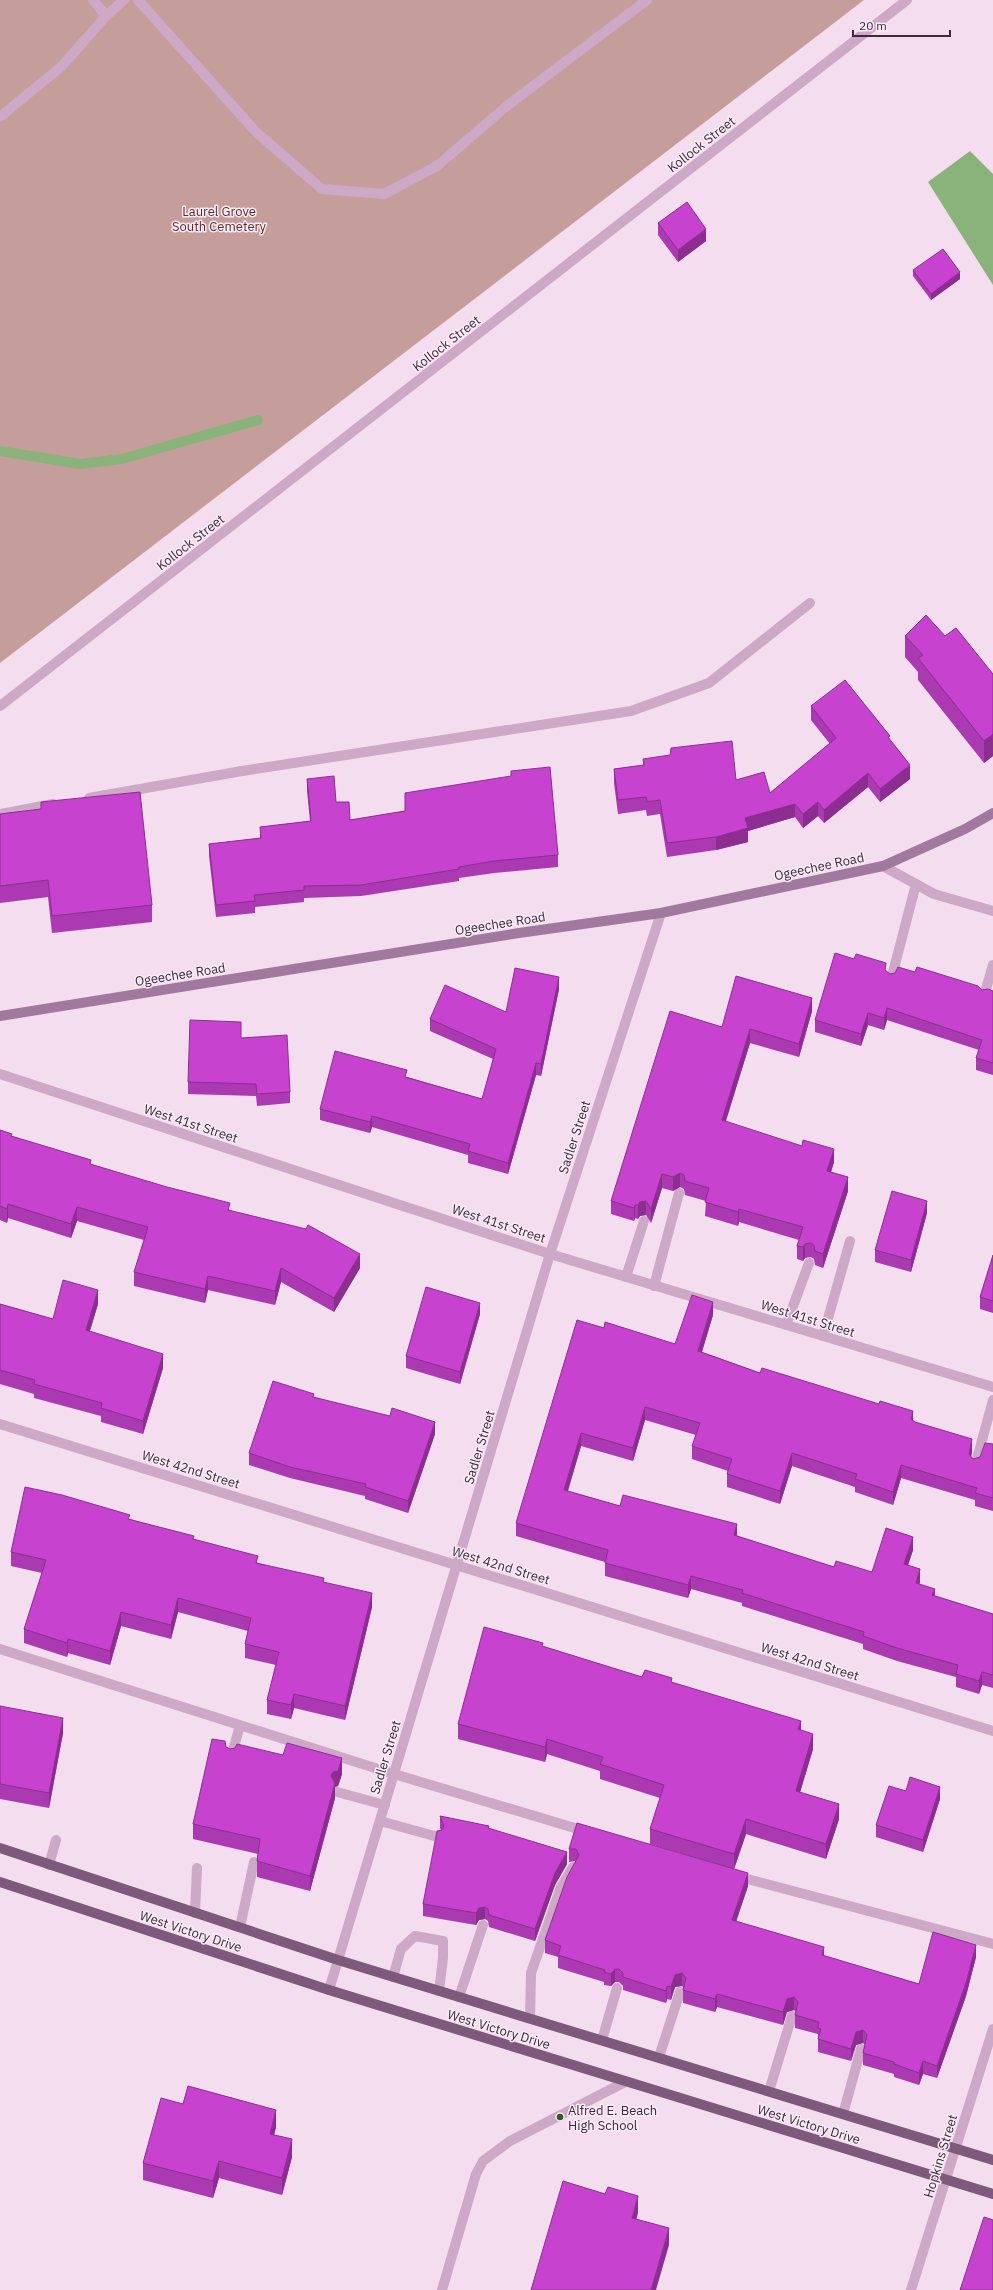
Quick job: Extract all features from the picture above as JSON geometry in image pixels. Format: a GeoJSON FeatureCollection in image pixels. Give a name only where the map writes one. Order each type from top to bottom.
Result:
{"type":"FeatureCollection","features":[{"type":"Feature","properties":{"kind":"main road","name":"West Victory Drive"},"geometry":{"type":"LineString","coordinates":[[0,1848],[338,1960],[993,2160]]}},
{"type":"Feature","properties":{"kind":"main road","name":"West Victory Drive"},"geometry":{"type":"LineString","coordinates":[[0,1882],[328,1990],[993,2194]]}},
{"type":"Feature","properties":{"kind":"street"},"geometry":{"type":"LineString","coordinates":[[93,0],[106,16]]}},
{"type":"Feature","properties":{"kind":"street"},"geometry":{"type":"LineString","coordinates":[[0,117],[62,66],[106,16],[124,0]]}},
{"type":"Feature","properties":{"kind":"street"},"geometry":{"type":"LineString","coordinates":[[138,0],[256,132],[322,188],[384,194],[437,166],[508,105],[647,0]]}},
{"type":"Feature","properties":{"kind":"street","name":"Kollock Street"},"geometry":{"type":"LineString","coordinates":[[0,706],[907,0]]}},
{"type":"Feature","properties":{"kind":"street"},"geometry":{"type":"LineString","coordinates":[[78,800],[242,771],[631,711],[709,683],[810,603]]}},
{"type":"Feature","properties":{"kind":"street"},"geometry":{"type":"LineString","coordinates":[[0,814],[62,802]]}},
{"type":"Feature","properties":{"kind":"street","name":"Ogeechee Road"},"geometry":{"type":"LineString","coordinates":[[0,1016],[511,934],[661,913],[883,866],[965,829],[993,813]]}},
{"type":"Feature","properties":{"kind":"street"},"geometry":{"type":"LineString","coordinates":[[883,866],[934,894],[993,911]]}},
{"type":"Feature","properties":{"kind":"street"},"geometry":{"type":"LineString","coordinates":[[890,980],[916,884]]}},
{"type":"Feature","properties":{"kind":"street","name":"Sadler Street"},"geometry":{"type":"LineString","coordinates":[[328,1990],[550,1254],[661,913]]}},
{"type":"Feature","properties":{"kind":"street"},"geometry":{"type":"LineString","coordinates":[[984,996],[993,965]]}},
{"type":"Feature","properties":{"kind":"street","name":"West 41st Street"},"geometry":{"type":"LineString","coordinates":[[0,1074],[550,1254],[993,1387]]}},
{"type":"Feature","properties":{"kind":"street"},"geometry":{"type":"LineString","coordinates":[[654,1286],[679,1193]]}},
{"type":"Feature","properties":{"kind":"street"},"geometry":{"type":"LineString","coordinates":[[626,1277],[644,1221]]}},
{"type":"Feature","properties":{"kind":"street"},"geometry":{"type":"LineString","coordinates":[[823,1336],[850,1241]]}},
{"type":"Feature","properties":{"kind":"street"},"geometry":{"type":"LineString","coordinates":[[786,1325],[809,1263]]}},
{"type":"Feature","properties":{"kind":"street"},"geometry":{"type":"LineString","coordinates":[[975,1466],[993,1400]]}},
{"type":"Feature","properties":{"kind":"street","name":"West 42nd Street"},"geometry":{"type":"LineString","coordinates":[[0,1424],[993,1731]]}},
{"type":"Feature","properties":{"kind":"street"},"geometry":{"type":"LineString","coordinates":[[0,1649],[394,1774],[600,1836]]}},
{"type":"Feature","properties":{"kind":"street"},"geometry":{"type":"LineString","coordinates":[[231,1758],[240,1725]]}},
{"type":"Feature","properties":{"kind":"street"},"geometry":{"type":"LineString","coordinates":[[337,1792],[385,1805]]}},
{"type":"Feature","properties":{"kind":"street"},"geometry":{"type":"LineString","coordinates":[[380,1821],[438,1837]]}},
{"type":"Feature","properties":{"kind":"street"},"geometry":{"type":"LineString","coordinates":[[49,1865],[56,1840]]}},
{"type":"Feature","properties":{"kind":"street"},"geometry":{"type":"LineString","coordinates":[[240,1927],[254,1862]]}},
{"type":"Feature","properties":{"kind":"street"},"geometry":{"type":"LineString","coordinates":[[530,2018],[531,1973],[561,1887],[574,1867]]}},
{"type":"Feature","properties":{"kind":"street"},"geometry":{"type":"LineString","coordinates":[[195,1913],[197,1868]]}},
{"type":"Feature","properties":{"kind":"street"},"geometry":{"type":"LineString","coordinates":[[730,1874],[993,1944]]}},
{"type":"Feature","properties":{"kind":"street"},"geometry":{"type":"LineString","coordinates":[[459,1997],[483,1925]]}},
{"type":"Feature","properties":{"kind":"street"},"geometry":{"type":"LineString","coordinates":[[393,1977],[402,1949],[415,1936],[443,1941],[444,1958],[439,1991]]}},
{"type":"Feature","properties":{"kind":"street"},"geometry":{"type":"LineString","coordinates":[[602,2040],[617,1988]]}},
{"type":"Feature","properties":{"kind":"street"},"geometry":{"type":"LineString","coordinates":[[659,2057],[680,1992]]}},
{"type":"Feature","properties":{"kind":"street"},"geometry":{"type":"LineString","coordinates":[[769,2091],[792,2016]]}},
{"type":"Feature","properties":{"kind":"street","name":"Hopkins Street"},"geometry":{"type":"LineString","coordinates":[[911,2290],[947,2180],[954,2148],[993,2029]]}},
{"type":"Feature","properties":{"kind":"street"},"geometry":{"type":"LineString","coordinates":[[843,2114],[861,2049]]}},
{"type":"Feature","properties":{"kind":"street"},"geometry":{"type":"LineString","coordinates":[[442,2290],[476,2174],[483,2161],[510,2141],[625,2082]]}},
{"type":"Feature","properties":{"kind":"green space","name":"Laurel Grove South Cemetery"},"geometry":{"type":"Polygon","coordinates":[[[0,0],[864,0],[0,663],[0,0]]]}},
{"type":"Feature","properties":{"kind":"shaded area"},"geometry":{"type":"Polygon","coordinates":[[[970,151],[993,174],[993,285],[928,182],[970,151]]]}},
{"type":"Feature","properties":{"kind":"building"},"geometry":{"type":"Polygon","coordinates":[[[687,202],[706,229],[678,250],[658,223],[687,202]]]}},
{"type":"Feature","properties":{"kind":"building"},"geometry":{"type":"Polygon","coordinates":[[[943,249],[960,272],[931,294],[913,270],[943,249]]]}},
{"type":"Feature","properties":{"kind":"building"},"geometry":{"type":"Polygon","coordinates":[[[926,615],[945,636],[956,628],[993,674],[993,734],[984,741],[918,658],[923,655],[905,636],[926,615]]]}},
{"type":"Feature","properties":{"kind":"building"},"geometry":{"type":"Polygon","coordinates":[[[845,680],[890,736],[888,737],[910,765],[880,789],[868,773],[824,810],[818,802],[803,814],[795,804],[745,818],[748,828],[716,837],[667,843],[660,800],[647,802],[646,797],[618,800],[614,769],[644,765],[643,759],[670,755],[671,748],[732,741],[736,780],[764,772],[770,793],[836,738],[811,706],[845,680]]]}},
{"type":"Feature","properties":{"kind":"building"},"geometry":{"type":"Polygon","coordinates":[[[550,767],[558,855],[494,861],[459,867],[459,869],[361,885],[304,886],[304,890],[254,895],[255,901],[216,905],[209,844],[261,838],[260,827],[311,821],[307,779],[334,776],[336,802],[349,802],[350,820],[405,811],[405,793],[511,776],[511,771],[550,767]]]}},
{"type":"Feature","properties":{"kind":"building"},"geometry":{"type":"Polygon","coordinates":[[[140,792],[152,905],[52,916],[48,880],[0,886],[0,814],[41,809],[41,802],[140,792]]]}},
{"type":"Feature","properties":{"kind":"building"},"geometry":{"type":"Polygon","coordinates":[[[835,953],[854,959],[856,954],[886,963],[885,970],[890,974],[895,973],[898,967],[915,972],[917,967],[978,986],[982,990],[988,989],[993,991],[993,1063],[976,1058],[982,1040],[887,1008],[884,1018],[868,1013],[861,1034],[815,1020],[835,953]]]}},
{"type":"Feature","properties":{"kind":"building"},"geometry":{"type":"Polygon","coordinates":[[[515,968],[559,977],[541,1064],[536,1063],[508,1163],[468,1151],[470,1144],[372,1116],[370,1122],[320,1109],[335,1051],[407,1070],[405,1077],[482,1099],[496,1049],[430,1019],[445,985],[506,1012],[515,968]]]}},
{"type":"Feature","properties":{"kind":"building"},"geometry":{"type":"Polygon","coordinates":[[[736,976],[812,998],[799,1044],[750,1029],[722,1120],[802,1146],[803,1140],[834,1149],[827,1171],[848,1177],[823,1254],[815,1251],[814,1245],[811,1243],[805,1244],[803,1247],[797,1246],[803,1227],[739,1209],[738,1212],[705,1202],[709,1188],[685,1181],[684,1175],[680,1173],[673,1177],[662,1174],[651,1209],[646,1201],[640,1202],[638,1205],[635,1205],[634,1208],[611,1201],[670,1011],[722,1027],[736,976]]]}},
{"type":"Feature","properties":{"kind":"building"},"geometry":{"type":"Polygon","coordinates":[[[190,1020],[241,1022],[241,1038],[287,1035],[290,1092],[257,1094],[256,1084],[188,1082],[190,1020]]]}},
{"type":"Feature","properties":{"kind":"building"},"geometry":{"type":"Polygon","coordinates":[[[0,1130],[12,1134],[11,1136],[91,1160],[90,1164],[167,1187],[230,1203],[228,1210],[306,1229],[308,1225],[360,1254],[334,1298],[281,1268],[275,1291],[208,1276],[205,1289],[134,1272],[148,1227],[77,1207],[71,1224],[8,1204],[7,1209],[0,1206],[0,1130]]]}},
{"type":"Feature","properties":{"kind":"building"},"geometry":{"type":"Polygon","coordinates":[[[892,1191],[927,1201],[911,1260],[875,1250],[892,1191]]]}},
{"type":"Feature","properties":{"kind":"building"},"geometry":{"type":"Polygon","coordinates":[[[993,1255],[993,1301],[980,1297],[993,1255]]]}},
{"type":"Feature","properties":{"kind":"building"},"geometry":{"type":"Polygon","coordinates":[[[63,1280],[98,1290],[86,1330],[163,1354],[143,1421],[101,1408],[102,1403],[34,1384],[35,1380],[0,1370],[0,1304],[53,1319],[63,1280]]]}},
{"type":"Feature","properties":{"kind":"building"},"geometry":{"type":"Polygon","coordinates":[[[426,1287],[480,1303],[460,1372],[406,1356],[426,1287]]]}},
{"type":"Feature","properties":{"kind":"building"},"geometry":{"type":"Polygon","coordinates":[[[692,1295],[713,1302],[698,1351],[760,1373],[762,1368],[879,1404],[880,1401],[913,1411],[911,1419],[915,1422],[972,1439],[969,1454],[973,1459],[980,1457],[985,1443],[993,1444],[993,1498],[975,1493],[977,1488],[901,1465],[893,1492],[855,1479],[857,1474],[792,1453],[780,1491],[727,1474],[732,1459],[692,1446],[700,1423],[645,1407],[633,1448],[581,1433],[564,1490],[620,1506],[623,1495],[737,1524],[734,1535],[834,1567],[836,1561],[872,1572],[886,1528],[913,1537],[904,1564],[920,1569],[916,1583],[935,1589],[932,1595],[993,1614],[993,1675],[982,1672],[979,1681],[956,1674],[958,1665],[897,1648],[863,1636],[864,1632],[742,1593],[743,1590],[691,1576],[688,1585],[605,1563],[608,1550],[516,1523],[577,1320],[604,1328],[605,1322],[675,1344],[692,1295]]]}},
{"type":"Feature","properties":{"kind":"building"},"geometry":{"type":"Polygon","coordinates":[[[273,1381],[314,1394],[313,1397],[390,1416],[392,1408],[435,1422],[408,1501],[365,1487],[366,1484],[290,1467],[249,1453],[273,1381]]]}},
{"type":"Feature","properties":{"kind":"building"},"geometry":{"type":"Polygon","coordinates":[[[25,1487],[62,1495],[130,1515],[128,1519],[194,1536],[193,1539],[258,1556],[256,1563],[324,1578],[323,1582],[372,1593],[345,1706],[294,1694],[291,1705],[267,1700],[279,1652],[245,1644],[251,1618],[178,1598],[171,1625],[121,1612],[110,1651],[68,1639],[67,1643],[24,1629],[46,1560],[11,1552],[25,1487]]]}},
{"type":"Feature","properties":{"kind":"building"},"geometry":{"type":"Polygon","coordinates":[[[484,1627],[543,1643],[542,1646],[642,1677],[645,1670],[672,1678],[671,1682],[801,1721],[798,1729],[813,1734],[796,1791],[839,1804],[826,1844],[746,1819],[734,1854],[650,1829],[664,1785],[600,1764],[603,1757],[547,1739],[545,1747],[458,1724],[484,1627]]]}},
{"type":"Feature","properties":{"kind":"building"},"geometry":{"type":"Polygon","coordinates":[[[0,1706],[63,1718],[49,1793],[0,1784],[0,1706]]]}},
{"type":"Feature","properties":{"kind":"building"},"geometry":{"type":"Polygon","coordinates":[[[212,1739],[225,1741],[226,1747],[230,1749],[235,1748],[237,1744],[283,1755],[287,1743],[342,1758],[338,1771],[333,1772],[331,1776],[335,1783],[310,1876],[257,1861],[260,1839],[193,1824],[212,1739]]]}},
{"type":"Feature","properties":{"kind":"building"},"geometry":{"type":"Polygon","coordinates":[[[910,1777],[940,1787],[923,1840],[876,1825],[889,1786],[906,1791],[910,1777]]]}},
{"type":"Feature","properties":{"kind":"building"},"geometry":{"type":"Polygon","coordinates":[[[440,1816],[489,1826],[488,1828],[567,1852],[555,1873],[535,1929],[489,1915],[488,1909],[485,1907],[479,1908],[476,1913],[423,1904],[437,1831],[442,1830],[444,1826],[440,1816]]]}},
{"type":"Feature","properties":{"kind":"building"},"geometry":{"type":"Polygon","coordinates":[[[577,1823],[748,1873],[732,1920],[824,1947],[822,1955],[919,1984],[933,1932],[976,1945],[966,1983],[937,2066],[923,2061],[919,2073],[894,2064],[894,2062],[863,2053],[867,2035],[863,2030],[856,2032],[851,2049],[818,2039],[821,2029],[818,2028],[819,2022],[795,2015],[798,2002],[794,1997],[787,1999],[783,2012],[717,1994],[715,1999],[683,1990],[686,1978],[682,1973],[675,1975],[671,1987],[667,1986],[666,1991],[623,1977],[623,1973],[619,1969],[615,1969],[611,1974],[604,1972],[605,1970],[558,1955],[561,1946],[545,1940],[567,1877],[579,1855],[576,1849],[569,1849],[577,1823]]]}},
{"type":"Feature","properties":{"kind":"building"},"geometry":{"type":"Polygon","coordinates":[[[188,2086],[276,2110],[270,2134],[292,2139],[282,2178],[219,2161],[213,2181],[143,2163],[161,2098],[183,2104],[188,2086]]]}},
{"type":"Feature","properties":{"kind":"building"},"geometry":{"type":"Polygon","coordinates":[[[563,2181],[605,2194],[608,2187],[638,2196],[632,2218],[669,2228],[651,2290],[531,2290],[563,2181]]]}},
{"type":"Feature","properties":{"kind":"building"},"geometry":{"type":"Polygon","coordinates":[[[984,2217],[993,2220],[993,2290],[960,2290],[984,2217]]]}},
{"type":"Feature","properties":{"kind":"waterway"},"geometry":{"type":"LineString","coordinates":[[0,451],[80,464],[122,459],[258,420]]}},
{"type":"Feature","properties":{"kind":"place","name":"Alfred E. Beach High School"},"geometry":{"type":"Point","coordinates":[560,2117]}}]}
